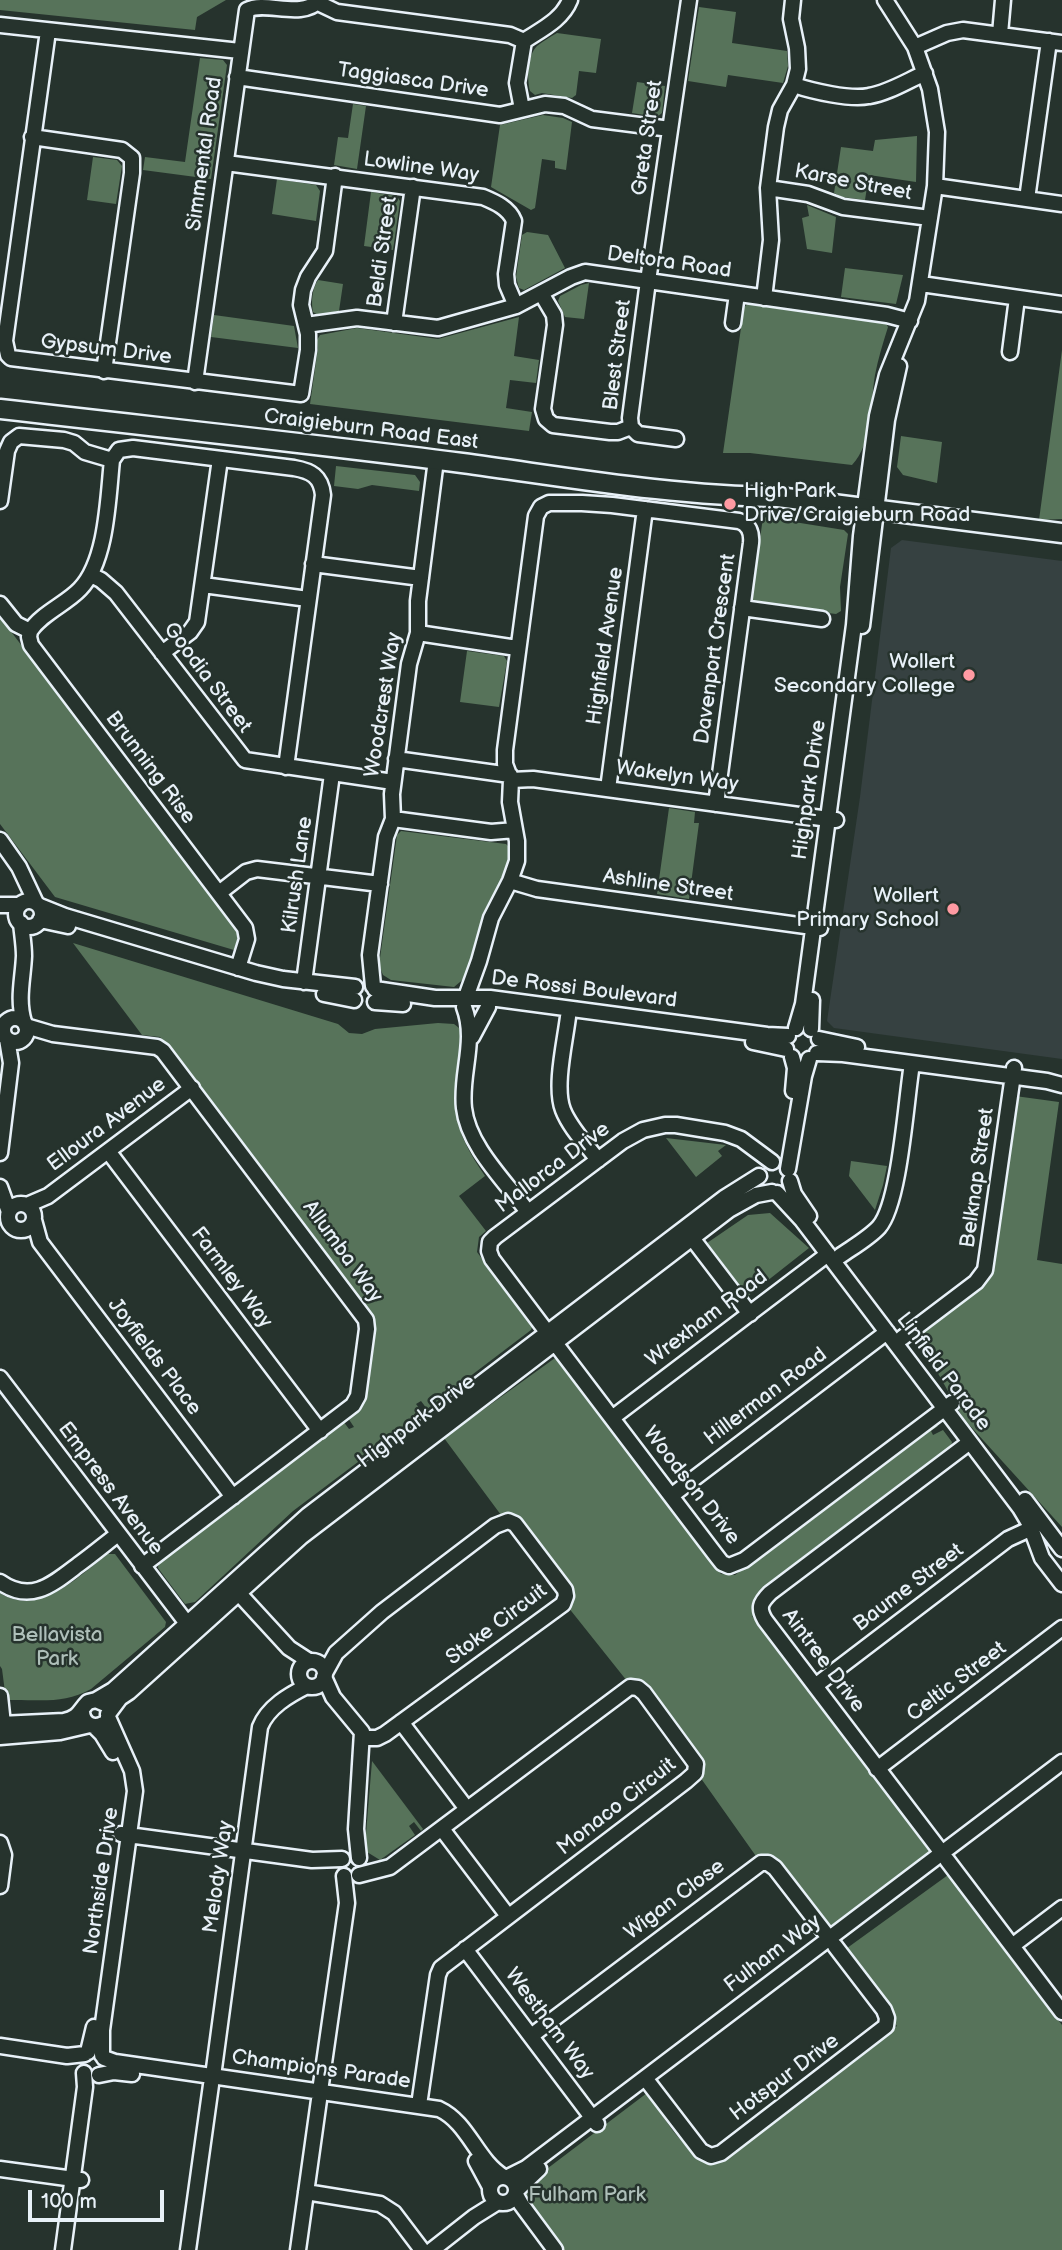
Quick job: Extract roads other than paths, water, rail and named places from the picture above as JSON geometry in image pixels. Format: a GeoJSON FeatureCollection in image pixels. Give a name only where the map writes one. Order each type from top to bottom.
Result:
{"type":"FeatureCollection","features":[{"type":"Feature","properties":{"kind":"main road","name":"Craigieburn Road East"},"geometry":{"type":"LineString","coordinates":[[0,409],[436,460],[666,491],[778,498],[1062,541]]}},
{"type":"Feature","properties":{"kind":"main road","name":"Craigieburn Road East"},"geometry":{"type":"LineString","coordinates":[[870,514],[1062,533]]}},
{"type":"Feature","properties":{"kind":"street"},"geometry":{"type":"LineString","coordinates":[[522,109],[517,83],[524,41],[558,19],[570,0]]}},
{"type":"Feature","properties":{"kind":"street","name":"Greta Street"},"geometry":{"type":"LineString","coordinates":[[648,281],[689,0]]}},
{"type":"Feature","properties":{"kind":"street"},"geometry":{"type":"LineString","coordinates":[[764,298],[771,240],[768,188],[778,117],[797,74],[798,58],[792,27],[793,0]]}},
{"type":"Feature","properties":{"kind":"street","name":"Highpark Drive"},"geometry":{"type":"LineString","coordinates":[[108,1716],[120,1698],[234,1588],[302,1537],[724,1198],[767,1167],[784,1144],[795,1074],[811,1006],[817,927],[870,514],[880,400],[921,284],[935,186],[937,132],[930,89],[915,47],[885,0]]}},
{"type":"Feature","properties":{"kind":"street"},"geometry":{"type":"LineString","coordinates":[[1000,34],[1003,0]]}},
{"type":"Feature","properties":{"kind":"street","name":"Simmental Road"},"geometry":{"type":"LineString","coordinates":[[195,382],[247,10],[251,5],[266,1],[301,7],[312,6],[319,1]]}},
{"type":"Feature","properties":{"kind":"street"},"geometry":{"type":"LineString","coordinates":[[319,1],[337,12],[510,35],[524,41]]}},
{"type":"Feature","properties":{"kind":"street"},"geometry":{"type":"LineString","coordinates":[[0,25],[240,51]]}},
{"type":"Feature","properties":{"kind":"street"},"geometry":{"type":"LineString","coordinates":[[915,47],[954,31],[970,30],[1056,42],[1027,199]]}},
{"type":"Feature","properties":{"kind":"street","name":"Gypsum Drive"},"geometry":{"type":"LineString","coordinates":[[48,31],[6,348],[8,355],[15,359],[301,394],[308,350],[308,334],[301,305],[303,290],[325,251],[335,176]]}},
{"type":"Feature","properties":{"kind":"street"},"geometry":{"type":"LineString","coordinates":[[794,85],[809,90],[865,97],[879,94],[925,73]]}},
{"type":"Feature","properties":{"kind":"street","name":"Taggiasca Drive"},"geometry":{"type":"LineString","coordinates":[[237,77],[500,115],[545,104],[564,106],[592,118],[670,130]]}},
{"type":"Feature","properties":{"kind":"street"},"geometry":{"type":"LineString","coordinates":[[32,137],[122,150],[130,155],[134,162],[104,371]]}},
{"type":"Feature","properties":{"kind":"street","name":"Lowline Way"},"geometry":{"type":"LineString","coordinates":[[226,163],[483,197],[494,202],[511,214],[513,221],[506,274],[507,285],[516,306]]}},
{"type":"Feature","properties":{"kind":"street"},"geometry":{"type":"LineString","coordinates":[[935,186],[1062,204]]}},
{"type":"Feature","properties":{"kind":"street","name":"Beldi Street"},"geometry":{"type":"LineString","coordinates":[[394,323],[413,187]]}},
{"type":"Feature","properties":{"kind":"street","name":"Karse Street"},"geometry":{"type":"LineString","coordinates":[[768,188],[808,194],[843,207],[930,219]]}},
{"type":"Feature","properties":{"kind":"street","name":"Deltora Road"},"geometry":{"type":"LineString","coordinates":[[306,325],[357,318],[438,328],[516,306],[585,272],[887,315],[910,321]]}},
{"type":"Feature","properties":{"kind":"street","name":"Blest Street"},"geometry":{"type":"LineString","coordinates":[[648,281],[631,427],[638,434],[676,439]]}},
{"type":"Feature","properties":{"kind":"street"},"geometry":{"type":"LineString","coordinates":[[921,284],[1062,304]]}},
{"type":"Feature","properties":{"kind":"street"},"geometry":{"type":"LineString","coordinates":[[541,293],[554,315],[555,325],[544,409],[547,419],[554,425],[610,432],[631,427]]}},
{"type":"Feature","properties":{"kind":"street"},"geometry":{"type":"LineString","coordinates":[[733,323],[737,294]]}},
{"type":"Feature","properties":{"kind":"street"},"geometry":{"type":"LineString","coordinates":[[1010,352],[1017,298]]}},
{"type":"Feature","properties":{"kind":"street"},"geometry":{"type":"LineString","coordinates":[[0,501],[7,452],[11,442],[19,436],[69,441],[85,452],[112,460]]}},
{"type":"Feature","properties":{"kind":"street"},"geometry":{"type":"LineString","coordinates":[[30,631],[78,591],[97,564],[112,460],[116,451],[126,448],[294,467],[308,471],[318,478],[323,495],[286,767]]}},
{"type":"Feature","properties":{"kind":"street"},"geometry":{"type":"LineString","coordinates":[[162,653],[195,627],[199,616],[220,459]]}},
{"type":"Feature","properties":{"kind":"street","name":"Woodcrest Way"},"geometry":{"type":"LineString","coordinates":[[365,992],[386,838],[393,819],[391,801],[409,664],[418,633],[416,614],[436,460]]}},
{"type":"Feature","properties":{"kind":"street","name":"Davenport Crescent"},"geometry":{"type":"LineString","coordinates":[[465,1002],[491,918],[517,861],[505,750],[536,516],[541,507],[549,503],[597,503],[738,521],[745,523],[750,530],[751,539],[716,804]]}},
{"type":"Feature","properties":{"kind":"street","name":"Highfield Avenue"},"geometry":{"type":"LineString","coordinates":[[608,789],[645,509]]}},
{"type":"Feature","properties":{"kind":"street"},"geometry":{"type":"LineString","coordinates":[[313,564],[421,578]]}},
{"type":"Feature","properties":{"kind":"street","name":"Goodia Street"},"geometry":{"type":"LineString","coordinates":[[90,575],[101,580],[116,593],[240,756],[251,762],[393,782]]}},
{"type":"Feature","properties":{"kind":"street"},"geometry":{"type":"LineString","coordinates":[[203,585],[308,599]]}},
{"type":"Feature","properties":{"kind":"street","name":"Brunning Rise"},"geometry":{"type":"LineString","coordinates":[[0,604],[16,624],[30,631],[32,645],[247,931],[238,968]]}},
{"type":"Feature","properties":{"kind":"street"},"geometry":{"type":"LineString","coordinates":[[742,608],[822,619]]}},
{"type":"Feature","properties":{"kind":"street"},"geometry":{"type":"LineString","coordinates":[[418,633],[517,648]]}},
{"type":"Feature","properties":{"kind":"street","name":"Wakelyn Way"},"geometry":{"type":"LineString","coordinates":[[397,759],[510,778],[832,819]]}},
{"type":"Feature","properties":{"kind":"street","name":"Kilrush Lane"},"geometry":{"type":"LineString","coordinates":[[304,982],[332,774]]}},
{"type":"Feature","properties":{"kind":"street"},"geometry":{"type":"LineString","coordinates":[[393,819],[491,832],[515,830]]}},
{"type":"Feature","properties":{"kind":"street"},"geometry":{"type":"LineString","coordinates":[[0,840],[23,875],[29,913],[12,1030],[11,1063],[0,1153]]}},
{"type":"Feature","properties":{"kind":"street"},"geometry":{"type":"LineString","coordinates":[[219,893],[246,872],[257,869],[380,884]]}},
{"type":"Feature","properties":{"kind":"street","name":"Ashline Street"},"geometry":{"type":"LineString","coordinates":[[510,881],[537,890],[817,927]]}},
{"type":"Feature","properties":{"kind":"street","name":"De Rossi Boulevard"},"geometry":{"type":"LineString","coordinates":[[0,905],[261,984],[334,995],[365,992]]}},
{"type":"Feature","properties":{"kind":"street","name":"De Rossi Boulevard"},"geometry":{"type":"LineString","coordinates":[[0,915],[29,913],[65,916],[271,977],[365,992],[436,1008],[465,1002],[489,1002],[767,1035],[843,1054],[912,1064],[1014,1073]]}},
{"type":"Feature","properties":{"kind":"street"},"geometry":{"type":"LineString","coordinates":[[469,1045],[489,1002],[479,961]]}},
{"type":"Feature","properties":{"kind":"street"},"geometry":{"type":"LineString","coordinates":[[465,1002],[469,1045],[463,1098],[468,1126],[479,1147],[528,1212]]}},
{"type":"Feature","properties":{"kind":"street","name":"De Rossi Boulevard"},"geometry":{"type":"LineString","coordinates":[[489,1002],[568,1017],[753,1042],[853,1046],[1014,1073],[1062,1085]]}},
{"type":"Feature","properties":{"kind":"street"},"geometry":{"type":"LineString","coordinates":[[568,1017],[560,1081],[562,1108],[598,1160]]}},
{"type":"Feature","properties":{"kind":"street","name":"Allumba Way"},"geometry":{"type":"LineString","coordinates":[[12,1030],[157,1047],[166,1054],[366,1320],[356,1402],[142,1566]]}},
{"type":"Feature","properties":{"kind":"street","name":"Highpark Drive"},"geometry":{"type":"LineString","coordinates":[[789,1175],[804,1076],[802,1044]]}},
{"type":"Feature","properties":{"kind":"street","name":"Wrexham Road"},"geometry":{"type":"LineString","coordinates":[[612,1418],[750,1314],[834,1255],[874,1231],[883,1220],[897,1174],[912,1064]]}},
{"type":"Feature","properties":{"kind":"street","name":"Belknap Street"},"geometry":{"type":"LineString","coordinates":[[902,1338],[976,1282],[985,1270],[1014,1073]]}},
{"type":"Feature","properties":{"kind":"street","name":"Elloura Avenue"},"geometry":{"type":"LineString","coordinates":[[29,1212],[192,1088]]}},
{"type":"Feature","properties":{"kind":"street","name":"Mallorca Drive"},"geometry":{"type":"LineString","coordinates":[[551,1337],[492,1259],[489,1251],[493,1240],[528,1212],[632,1135],[665,1125],[725,1133],[748,1143],[767,1167]]}},
{"type":"Feature","properties":{"kind":"street","name":"Farmley Way"},"geometry":{"type":"LineString","coordinates":[[108,1151],[320,1431]]}},
{"type":"Feature","properties":{"kind":"street"},"geometry":{"type":"LineString","coordinates":[[782,1163],[789,1175],[785,1189],[774,1193],[761,1185],[767,1167],[782,1163]]}},
{"type":"Feature","properties":{"kind":"street","name":"Linfield Parade"},"geometry":{"type":"LineString","coordinates":[[789,1175],[803,1207],[887,1332],[1062,1549]]}},
{"type":"Feature","properties":{"kind":"street"},"geometry":{"type":"LineString","coordinates":[[1,1189],[29,1212]]}},
{"type":"Feature","properties":{"kind":"street"},"geometry":{"type":"LineString","coordinates":[[1,1189],[13,1222],[29,1228],[29,1212]]}},
{"type":"Feature","properties":{"kind":"street","name":"Highpark Drive"},"geometry":{"type":"LineString","coordinates":[[551,1337],[746,1199],[761,1193],[774,1193]]}},
{"type":"Feature","properties":{"kind":"street","name":"Linfield Parade"},"geometry":{"type":"LineString","coordinates":[[774,1193],[834,1255],[902,1338],[970,1442],[1020,1508],[1032,1528],[1039,1552],[1048,1569],[1062,1584]]}},
{"type":"Feature","properties":{"kind":"street"},"geometry":{"type":"LineString","coordinates":[[0,1232],[13,1222],[15,1206],[29,1212]]}},
{"type":"Feature","properties":{"kind":"street","name":"Joyfields Place"},"geometry":{"type":"LineString","coordinates":[[29,1212],[40,1242]]}},
{"type":"Feature","properties":{"kind":"street","name":"Joyfields Place"},"geometry":{"type":"LineString","coordinates":[[13,1222],[40,1242],[233,1497]]}},
{"type":"Feature","properties":{"kind":"street"},"geometry":{"type":"LineString","coordinates":[[692,1238],[750,1314]]}},
{"type":"Feature","properties":{"kind":"street","name":"Hillerman Road"},"geometry":{"type":"LineString","coordinates":[[671,1496],[887,1332]]}},
{"type":"Feature","properties":{"kind":"street","name":"Woodson Drive"},"geometry":{"type":"LineString","coordinates":[[551,1337],[722,1563],[729,1566],[738,1564],[948,1406]]}},
{"type":"Feature","properties":{"kind":"street","name":"Empress Avenue"},"geometry":{"type":"LineString","coordinates":[[0,1378],[191,1629]]}},
{"type":"Feature","properties":{"kind":"street","name":"Aintree Drive"},"geometry":{"type":"LineString","coordinates":[[970,1442],[770,1593],[762,1602],[760,1611],[1062,2012]]}},
{"type":"Feature","properties":{"kind":"street","name":"Stoke Circuit"},"geometry":{"type":"LineString","coordinates":[[311,1678],[382,1612],[495,1526],[508,1521],[515,1524],[561,1585],[566,1593],[566,1600],[515,1641],[381,1736],[363,1738]]}},
{"type":"Feature","properties":{"kind":"street","name":"Baume Street"},"geometry":{"type":"LineString","coordinates":[[815,1686],[1008,1539],[1032,1528]]}},
{"type":"Feature","properties":{"kind":"street"},"geometry":{"type":"LineString","coordinates":[[0,1582],[22,1591],[32,1592],[48,1587],[118,1534]]}},
{"type":"Feature","properties":{"kind":"street"},"geometry":{"type":"LineString","coordinates":[[234,1588],[289,1648],[311,1678],[333,1697],[360,1728],[363,1738],[347,1903],[298,2250]]}},
{"type":"Feature","properties":{"kind":"street","name":"Celtic Street"},"geometry":{"type":"LineString","coordinates":[[877,1769],[1062,1628]]}},
{"type":"Feature","properties":{"kind":"street","name":"Highpark Drive"},"geometry":{"type":"LineString","coordinates":[[96,1700],[113,1690],[191,1629]]}},
{"type":"Feature","properties":{"kind":"street"},"geometry":{"type":"LineString","coordinates":[[289,1648],[311,1661]]}},
{"type":"Feature","properties":{"kind":"street","name":"Stoke Circuit"},"geometry":{"type":"LineString","coordinates":[[311,1661],[335,1653]]}},
{"type":"Feature","properties":{"kind":"street"},"geometry":{"type":"LineString","coordinates":[[311,1661],[302,1665],[311,1678]]}},
{"type":"Feature","properties":{"kind":"street","name":"Melody Way"},"geometry":{"type":"LineString","coordinates":[[188,2250],[260,1727],[266,1716],[311,1678]]}},
{"type":"Feature","properties":{"kind":"street","name":"Monaco Circuit"},"geometry":{"type":"LineString","coordinates":[[125,1834],[351,1867],[383,1869],[390,1867],[442,1829],[630,1687],[638,1688],[644,1693],[696,1763],[695,1773],[443,1965],[438,1975],[419,2105]]}},
{"type":"Feature","properties":{"kind":"street"},"geometry":{"type":"LineString","coordinates":[[0,1696],[1,1729]]}},
{"type":"Feature","properties":{"kind":"street"},"geometry":{"type":"LineString","coordinates":[[96,1700],[106,1706],[108,1716],[103,1724],[60,1732],[1,1729],[73,1719],[82,1712],[88,1702],[96,1700]]}},
{"type":"Feature","properties":{"kind":"street"},"geometry":{"type":"LineString","coordinates":[[82,1712],[84,1720],[92,1726]]}},
{"type":"Feature","properties":{"kind":"street","name":"Northside Drive"},"geometry":{"type":"LineString","coordinates":[[95,2055],[92,2038],[135,1784],[108,1716]]}},
{"type":"Feature","properties":{"kind":"street"},"geometry":{"type":"LineString","coordinates":[[401,1722],[467,1809]]}},
{"type":"Feature","properties":{"kind":"street","name":"Northside Drive"},"geometry":{"type":"LineString","coordinates":[[92,1726],[108,1742],[125,1782],[125,1834]]}},
{"type":"Feature","properties":{"kind":"street","name":"Fulham Way"},"geometry":{"type":"LineString","coordinates":[[506,2177],[526,2168],[595,2121],[944,1857],[1062,1762]]}},
{"type":"Feature","properties":{"kind":"street","name":"Fulham Way"},"geometry":{"type":"LineString","coordinates":[[944,1857],[1062,1773]]}},
{"type":"Feature","properties":{"kind":"street"},"geometry":{"type":"LineString","coordinates":[[442,1829],[509,1916]]}},
{"type":"Feature","properties":{"kind":"street"},"geometry":{"type":"LineString","coordinates":[[0,1843],[4,1855],[0,1886]]}},
{"type":"Feature","properties":{"kind":"street","name":"Wigan Close"},"geometry":{"type":"LineString","coordinates":[[531,2036],[761,1863],[768,1863],[775,1868],[832,1942]]}},
{"type":"Feature","properties":{"kind":"street"},"geometry":{"type":"LineString","coordinates":[[1012,1946],[1062,1908]]}},
{"type":"Feature","properties":{"kind":"street","name":"Hotspur Drive"},"geometry":{"type":"LineString","coordinates":[[648,2081],[701,2151],[710,2156],[721,2153],[886,2026],[884,2010],[832,1942]]}},
{"type":"Feature","properties":{"kind":"street","name":"Westham Way"},"geometry":{"type":"LineString","coordinates":[[465,1949],[595,2121]]}},
{"type":"Feature","properties":{"kind":"street","name":"Champions Parade"},"geometry":{"type":"LineString","coordinates":[[0,2046],[67,2056],[95,2055],[115,2062],[212,2080],[439,2109],[455,2119],[490,2167],[506,2177]]}},
{"type":"Feature","properties":{"kind":"street"},"geometry":{"type":"LineString","coordinates":[[72,2250],[85,2087],[90,2074],[105,2067],[95,2055],[80,2061],[90,2074]]}},
{"type":"Feature","properties":{"kind":"street","name":"Champions Parade"},"geometry":{"type":"LineString","coordinates":[[0,2056],[62,2064],[90,2074],[120,2072],[212,2080]]}},
{"type":"Feature","properties":{"kind":"street","name":"Champions Parade"},"geometry":{"type":"LineString","coordinates":[[319,2095],[438,2118],[453,2130],[478,2164],[495,2196],[519,2216],[544,2250]]}},
{"type":"Feature","properties":{"kind":"street","name":"Fulham Way"},"geometry":{"type":"LineString","coordinates":[[516,2192],[530,2176],[595,2121]]}},
{"type":"Feature","properties":{"kind":"street"},"geometry":{"type":"LineString","coordinates":[[0,2169],[78,2179]]}},
{"type":"Feature","properties":{"kind":"street"},"geometry":{"type":"LineString","coordinates":[[432,2250],[474,2217],[495,2196],[495,2180],[506,2177],[514,2183],[520,2203],[555,2250]]}},
{"type":"Feature","properties":{"kind":"street"},"geometry":{"type":"LineString","coordinates":[[63,2250],[78,2179]]}},
{"type":"Feature","properties":{"kind":"street"},"geometry":{"type":"LineString","coordinates":[[306,2192],[380,2204],[394,2213],[422,2250]]}},
{"type":"Feature","properties":{"kind":"street"},"geometry":{"type":"LineString","coordinates":[[495,2196],[511,2201],[516,2192]]}},
{"type":"Feature","properties":{"kind":"place","name":"High Park Drive/Craigieburn Road"},"geometry":{"type":"Point","coordinates":[730,504]}},
{"type":"Feature","properties":{"kind":"place","name":"Wollert Secondary College"},"geometry":{"type":"Point","coordinates":[969,675]}},
{"type":"Feature","properties":{"kind":"place","name":"Wollert Primary School"},"geometry":{"type":"Point","coordinates":[953,909]}},
{"type":"Feature","properties":{"kind":"park label","name":"Bellavista Park"},"geometry":{"type":"Point","coordinates":[57,1648]}},
{"type":"Feature","properties":{"kind":"park label","name":"Fulham Park"},"geometry":{"type":"Point","coordinates":[587,2196]}}]}
